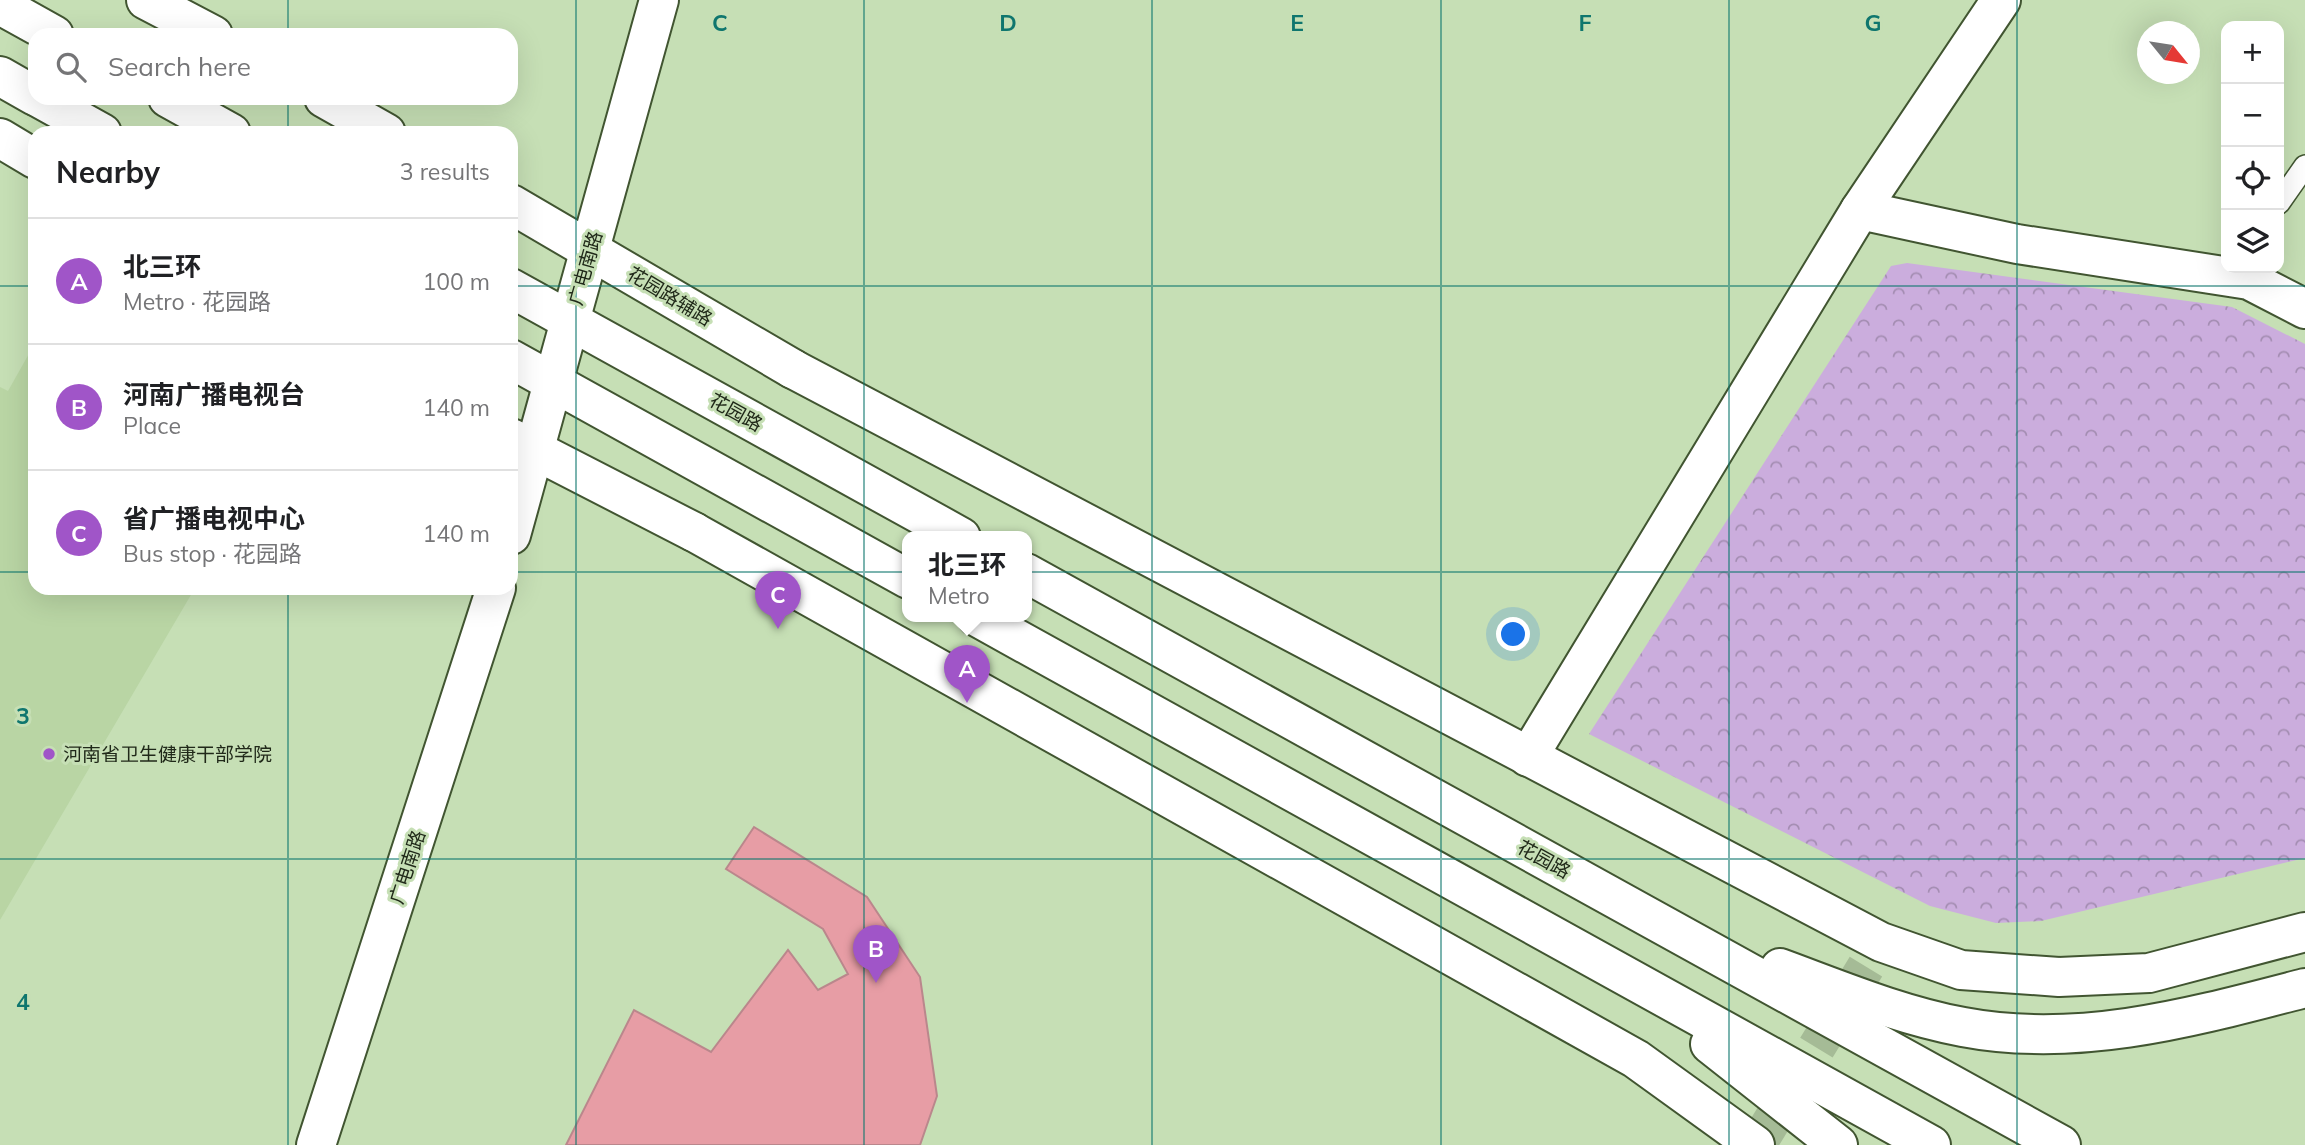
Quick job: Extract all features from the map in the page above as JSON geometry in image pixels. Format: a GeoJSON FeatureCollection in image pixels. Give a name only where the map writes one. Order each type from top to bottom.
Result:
{"type":"FeatureCollection","features":[{"type":"Feature","properties":{"kind":"street"},"geometry":{"type":"LineString","coordinates":[[146,0],[200,28]]}},
{"type":"Feature","properties":{"kind":"street","name":"广电南路"},"geometry":{"type":"LineString","coordinates":[[518,482],[523,444],[553,383],[659,0]]}},
{"type":"Feature","properties":{"kind":"street"},"geometry":{"type":"LineString","coordinates":[[1528,757],[1860,210],[2001,0]]}},
{"type":"Feature","properties":{"kind":"street"},"geometry":{"type":"LineString","coordinates":[[0,5],[41,28]]}},
{"type":"Feature","properties":{"kind":"street"},"geometry":{"type":"LineString","coordinates":[[0,76],[28,92]]}},
{"type":"Feature","properties":{"kind":"street"},"geometry":{"type":"LineString","coordinates":[[51,105],[89,126]]}},
{"type":"Feature","properties":{"kind":"street"},"geometry":{"type":"LineString","coordinates":[[181,105],[218,126]]}},
{"type":"Feature","properties":{"kind":"street"},"geometry":{"type":"LineString","coordinates":[[336,105],[374,126]]}},
{"type":"Feature","properties":{"kind":"street"},"geometry":{"type":"LineString","coordinates":[[0,138],[28,155]]}},
{"type":"Feature","properties":{"kind":"street","name":"花园路辅路"},"geometry":{"type":"LineString","coordinates":[[518,208],[793,369],[1881,942],[1961,970],[2059,977],[2149,973],[2305,932]]}},
{"type":"Feature","properties":{"kind":"street"},"geometry":{"type":"LineString","coordinates":[[1860,210],[2017,244],[2221,271]]}},
{"type":"Feature","properties":{"kind":"street"},"geometry":{"type":"LineString","coordinates":[[2233,273],[2305,309]]}},
{"type":"Feature","properties":{"kind":"street","name":"花园路"},"geometry":{"type":"LineString","coordinates":[[518,292],[950,531]]}},
{"type":"Feature","properties":{"kind":"street"},"geometry":{"type":"LineString","coordinates":[[518,363],[902,576]]}},
{"type":"Feature","properties":{"kind":"street"},"geometry":{"type":"LineString","coordinates":[[523,444],[694,532],[1636,1059],[1755,1145]]}},
{"type":"Feature","properties":{"kind":"street","name":"花园路"},"geometry":{"type":"LineString","coordinates":[[1032,576],[2061,1145]]}},
{"type":"Feature","properties":{"kind":"street","name":"广电南路"},"geometry":{"type":"LineString","coordinates":[[316,1145],[494,595]]}},
{"type":"Feature","properties":{"kind":"street"},"geometry":{"type":"LineString","coordinates":[[986,622],[1931,1145]]}},
{"type":"Feature","properties":{"kind":"street"},"geometry":{"type":"LineString","coordinates":[[1660,923],[1900,1012],[1964,1027],[2003,1032],[2047,1035],[2143,1027],[2305,988]]}},
{"type":"Feature","properties":{"kind":"street"},"geometry":{"type":"LineString","coordinates":[[1623,975],[1838,1145]]}},
{"type":"Feature","properties":{"kind":"lane"},"geometry":{"type":"LineString","coordinates":[[2284,197],[2305,166]]}},
{"type":"Feature","properties":{"kind":"shaded area","name":"河南省卫生健康干部学院"},"geometry":{"type":"Polygon","coordinates":[[[28,355],[28,595],[191,595],[0,920],[0,387],[8,391],[28,355]]]}},
{"type":"Feature","properties":{"kind":"green space"},"geometry":{"type":"Polygon","coordinates":[[[1907,263],[2232,307],[2305,344],[2305,858],[2041,921],[1996,923],[1930,906],[1589,734],[1891,266],[1907,263]]]}},
{"type":"Feature","properties":{"kind":"building"},"geometry":{"type":"Polygon","coordinates":[[[754,827],[867,897],[920,977],[937,1096],[920,1145],[566,1145],[634,1010],[711,1052],[788,950],[818,990],[848,974],[823,929],[726,869],[754,827]]]}},
{"type":"Feature","properties":{"kind":"tunnel"},"geometry":{"type":"LineString","coordinates":[[1757,1145],[1881,942]]}},
{"type":"Feature","properties":{"kind":"place","name":"省广播电视中心"},"geometry":{"type":"Point","coordinates":[778,629]}},
{"type":"Feature","properties":{"kind":"place","name":"北三环"},"geometry":{"type":"Point","coordinates":[967,703]}},
{"type":"Feature","properties":{"kind":"place","name":"河南省卫生健康干部学院"},"geometry":{"type":"Point","coordinates":[49,754]}},
{"type":"Feature","properties":{"kind":"place","name":"河南广播电视台"},"geometry":{"type":"Point","coordinates":[876,983]}}]}
